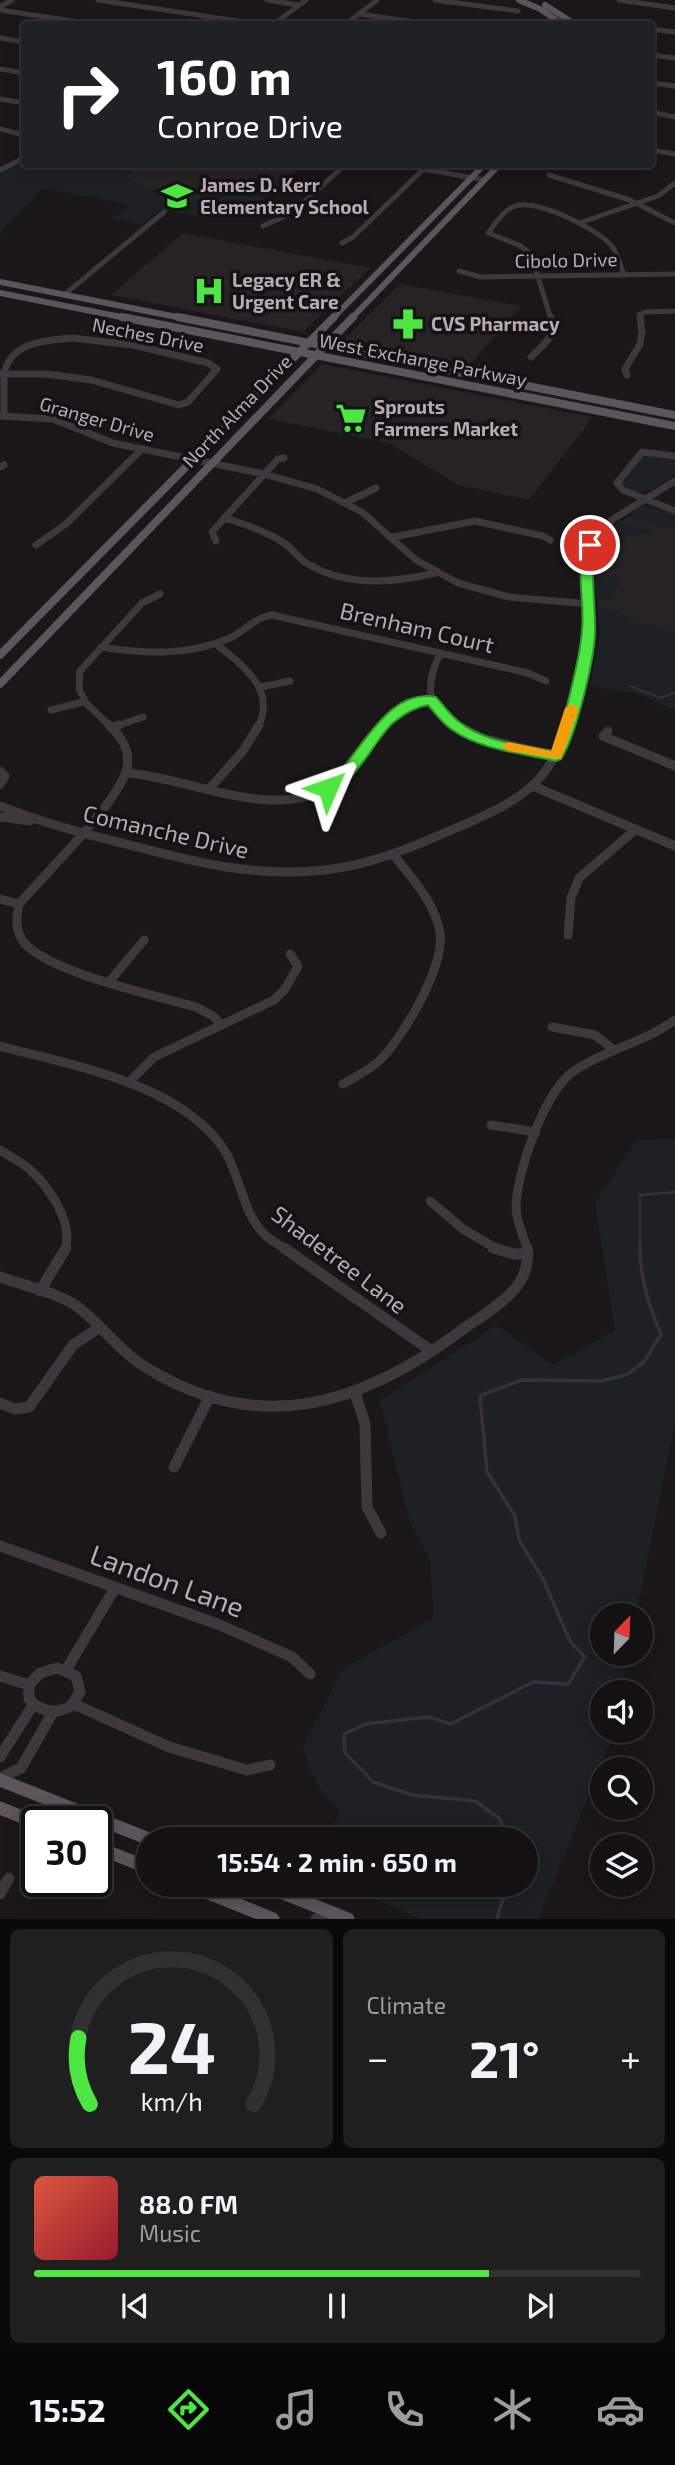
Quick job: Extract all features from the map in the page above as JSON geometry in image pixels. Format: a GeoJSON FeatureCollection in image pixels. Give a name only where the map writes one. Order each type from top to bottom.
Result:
{"type":"FeatureCollection","features":[{"type":"Feature","properties":{"kind":"main road"},"geometry":{"type":"LineString","coordinates":[[519,0],[540,9],[558,21]]}},
{"type":"Feature","properties":{"kind":"main road"},"geometry":{"type":"LineString","coordinates":[[535,0],[570,21]]}},
{"type":"Feature","properties":{"kind":"main road","name":"North Alma Drive"},"geometry":{"type":"LineString","coordinates":[[0,655],[481,168]]}},
{"type":"Feature","properties":{"kind":"main road","name":"North Alma Drive"},"geometry":{"type":"LineString","coordinates":[[0,684],[496,168]]}},
{"type":"Feature","properties":{"kind":"main road"},"geometry":{"type":"LineString","coordinates":[[369,281],[384,284]]}},
{"type":"Feature","properties":{"kind":"main road","name":"West Exchange Parkway"},"geometry":{"type":"LineString","coordinates":[[0,282],[675,415]]}},
{"type":"Feature","properties":{"kind":"main road","name":"West Exchange Parkway"},"geometry":{"type":"LineString","coordinates":[[0,293],[675,426]]}},
{"type":"Feature","properties":{"kind":"main road"},"geometry":{"type":"LineString","coordinates":[[79,309],[142,317],[153,312]]}},
{"type":"Feature","properties":{"kind":"main road"},"geometry":{"type":"LineString","coordinates":[[259,414],[250,409],[266,393],[265,385]]}},
{"type":"Feature","properties":{"kind":"main road"},"geometry":{"type":"LineString","coordinates":[[487,388],[499,385],[608,402]]}},
{"type":"Feature","properties":{"kind":"main road"},"geometry":{"type":"LineString","coordinates":[[0,1779],[136,1834]]}},
{"type":"Feature","properties":{"kind":"main road"},"geometry":{"type":"LineString","coordinates":[[0,1808],[21,1817]]}},
{"type":"Feature","properties":{"kind":"main road"},"geometry":{"type":"LineString","coordinates":[[112,1853],[136,1863]]}},
{"type":"Feature","properties":{"kind":"main road"},"geometry":{"type":"LineString","coordinates":[[219,1897],[273,1919]]}},
{"type":"Feature","properties":{"kind":"main road"},"geometry":{"type":"LineString","coordinates":[[287,1897],[326,1916],[348,1919]]}},
{"type":"Feature","properties":{"kind":"street"},"geometry":{"type":"LineString","coordinates":[[0,9],[12,0]]}},
{"type":"Feature","properties":{"kind":"street"},"geometry":{"type":"LineString","coordinates":[[98,0],[238,21]]}},
{"type":"Feature","properties":{"kind":"street"},"geometry":{"type":"LineString","coordinates":[[267,0],[299,5]]}},
{"type":"Feature","properties":{"kind":"street"},"geometry":{"type":"LineString","coordinates":[[278,21],[306,0]]}},
{"type":"Feature","properties":{"kind":"street"},"geometry":{"type":"LineString","coordinates":[[350,21],[377,0]]}},
{"type":"Feature","properties":{"kind":"street"},"geometry":{"type":"LineString","coordinates":[[435,0],[518,11]]}},
{"type":"Feature","properties":{"kind":"street"},"geometry":{"type":"LineString","coordinates":[[620,0],[675,8]]}},
{"type":"Feature","properties":{"kind":"street"},"geometry":{"type":"LineString","coordinates":[[0,9],[74,21]]}},
{"type":"Feature","properties":{"kind":"street"},"geometry":{"type":"LineString","coordinates":[[359,14],[408,21]]}},
{"type":"Feature","properties":{"kind":"street"},"geometry":{"type":"LineString","coordinates":[[655,30],[675,32]]}},
{"type":"Feature","properties":{"kind":"street"},"geometry":{"type":"LineString","coordinates":[[0,38],[21,42]]}},
{"type":"Feature","properties":{"kind":"street"},"geometry":{"type":"LineString","coordinates":[[655,56],[675,58]]}},
{"type":"Feature","properties":{"kind":"street"},"geometry":{"type":"LineString","coordinates":[[0,69],[21,72]]}},
{"type":"Feature","properties":{"kind":"street"},"geometry":{"type":"LineString","coordinates":[[655,84],[675,86]]}},
{"type":"Feature","properties":{"kind":"street"},"geometry":{"type":"LineString","coordinates":[[0,99],[21,102]]}},
{"type":"Feature","properties":{"kind":"street"},"geometry":{"type":"LineString","coordinates":[[655,113],[675,117]]}},
{"type":"Feature","properties":{"kind":"street"},"geometry":{"type":"LineString","coordinates":[[0,129],[21,134]]}},
{"type":"Feature","properties":{"kind":"street"},"geometry":{"type":"LineString","coordinates":[[655,151],[675,154]]}},
{"type":"Feature","properties":{"kind":"street"},"geometry":{"type":"LineString","coordinates":[[2,168],[21,159]]}},
{"type":"Feature","properties":{"kind":"street"},"geometry":{"type":"LineString","coordinates":[[263,226],[292,213],[342,168]]}},
{"type":"Feature","properties":{"kind":"street"},"geometry":{"type":"LineString","coordinates":[[342,243],[353,237],[425,168]]}},
{"type":"Feature","properties":{"kind":"street"},"geometry":{"type":"LineString","coordinates":[[430,168],[485,180]]}},
{"type":"Feature","properties":{"kind":"street"},"geometry":{"type":"LineString","coordinates":[[549,174],[639,202],[675,223]]}},
{"type":"Feature","properties":{"kind":"street"},"geometry":{"type":"LineString","coordinates":[[579,223],[665,193],[675,183]]}},
{"type":"Feature","properties":{"kind":"street"},"geometry":{"type":"LineString","coordinates":[[531,357],[551,337],[554,328],[533,257],[514,242],[489,234],[517,206],[541,210],[579,223],[598,233],[611,245],[624,275]]}},
{"type":"Feature","properties":{"kind":"street"},"geometry":{"type":"LineString","coordinates":[[64,295],[164,212]]}},
{"type":"Feature","properties":{"kind":"street","name":"Cibolo Drive"},"geometry":{"type":"LineString","coordinates":[[460,271],[481,277],[675,274]]}},
{"type":"Feature","properties":{"kind":"street"},"geometry":{"type":"LineString","coordinates":[[627,374],[625,369],[643,338],[644,331],[639,315],[649,311],[675,311]]}},
{"type":"Feature","properties":{"kind":"street","name":"Neches Drive"},"geometry":{"type":"LineString","coordinates":[[73,337],[119,343],[217,366],[206,384],[188,402],[179,405],[86,379],[52,374],[2,374],[7,362],[22,349],[48,340],[73,337]]}},
{"type":"Feature","properties":{"kind":"street"},"geometry":{"type":"LineString","coordinates":[[2,374],[2,416]]}},
{"type":"Feature","properties":{"kind":"street","name":"Granger Drive"},"geometry":{"type":"LineString","coordinates":[[2,416],[37,417],[63,422],[103,439],[264,474],[317,489],[346,502],[393,537],[404,551],[435,573],[478,590],[509,597],[589,604]]}},
{"type":"Feature","properties":{"kind":"street"},"geometry":{"type":"LineString","coordinates":[[36,545],[66,524],[142,449]]}},
{"type":"Feature","properties":{"kind":"street"},"geometry":{"type":"LineString","coordinates":[[675,456],[642,452],[618,481],[619,488],[675,511]]}},
{"type":"Feature","properties":{"kind":"street"},"geometry":{"type":"LineString","coordinates":[[216,541],[212,532],[278,459],[284,458]]}},
{"type":"Feature","properties":{"kind":"street","name":"Comanche Drive"},"geometry":{"type":"LineString","coordinates":[[0,806],[40,822],[208,866],[255,872],[328,870],[394,855],[501,808],[533,786],[561,747],[581,673],[589,630],[585,567],[590,545],[613,519],[675,481]]}},
{"type":"Feature","properties":{"kind":"street"},"geometry":{"type":"LineString","coordinates":[[346,502],[376,488]]}},
{"type":"Feature","properties":{"kind":"street"},"geometry":{"type":"LineString","coordinates":[[224,518],[271,535],[310,565],[342,576],[391,581],[411,580],[435,573]]}},
{"type":"Feature","properties":{"kind":"street"},"geometry":{"type":"LineString","coordinates":[[393,537],[475,521],[543,536],[550,540]]}},
{"type":"Feature","properties":{"kind":"street"},"geometry":{"type":"LineString","coordinates":[[160,594],[142,603],[80,671],[77,683],[83,702],[112,727],[127,747],[130,761],[128,773],[119,790],[19,904],[9,918],[9,926],[20,949],[46,964],[195,1007],[213,1016],[222,1026]]}},
{"type":"Feature","properties":{"kind":"street","name":"Brenham Court"},"geometry":{"type":"LineString","coordinates":[[216,644],[247,629],[263,616],[278,616],[528,673],[546,681]]}},
{"type":"Feature","properties":{"kind":"street"},"geometry":{"type":"LineString","coordinates":[[101,647],[151,653],[196,649],[216,644],[253,676],[261,687],[266,706],[264,718],[255,734],[209,789]]}},
{"type":"Feature","properties":{"kind":"street"},"geometry":{"type":"LineString","coordinates":[[440,653],[427,679],[431,700],[454,725],[493,743],[556,756]]}},
{"type":"Feature","properties":{"kind":"street"},"geometry":{"type":"LineString","coordinates":[[261,687],[290,681]]}},
{"type":"Feature","properties":{"kind":"street"},"geometry":{"type":"LineString","coordinates":[[128,773],[150,774],[263,800],[311,795],[341,779],[398,710],[431,700]]}},
{"type":"Feature","properties":{"kind":"street"},"geometry":{"type":"LineString","coordinates":[[51,710],[83,702]]}},
{"type":"Feature","properties":{"kind":"street"},"geometry":{"type":"LineString","coordinates":[[112,727],[143,716]]}},
{"type":"Feature","properties":{"kind":"street"},"geometry":{"type":"LineString","coordinates":[[608,731],[603,736],[675,766]]}},
{"type":"Feature","properties":{"kind":"street"},"geometry":{"type":"LineString","coordinates":[[0,771],[5,776],[0,784]]}},
{"type":"Feature","properties":{"kind":"street"},"geometry":{"type":"LineString","coordinates":[[533,786],[675,846]]}},
{"type":"Feature","properties":{"kind":"street","name":"Comanche Drive"},"geometry":{"type":"LineString","coordinates":[[0,817],[40,822]]}},
{"type":"Feature","properties":{"kind":"street"},"geometry":{"type":"LineString","coordinates":[[568,935],[571,918],[569,898],[573,887],[579,878],[636,829]]}},
{"type":"Feature","properties":{"kind":"street"},"geometry":{"type":"LineString","coordinates":[[343,1084],[377,1063],[390,1049],[424,993],[439,959],[440,933],[431,903],[394,855]]}},
{"type":"Feature","properties":{"kind":"street"},"geometry":{"type":"LineString","coordinates":[[0,899],[19,904]]}},
{"type":"Feature","properties":{"kind":"street"},"geometry":{"type":"LineString","coordinates":[[110,981],[145,940]]}},
{"type":"Feature","properties":{"kind":"street"},"geometry":{"type":"LineString","coordinates":[[128,1083],[154,1057],[222,1026],[280,994],[298,966],[295,958],[289,954]]}},
{"type":"Feature","properties":{"kind":"street"},"geometry":{"type":"LineString","coordinates":[[0,1278],[73,1304],[144,1367],[171,1383],[210,1396],[238,1402],[280,1405],[316,1402],[355,1393],[404,1370],[515,1290],[525,1278],[529,1267],[515,1207],[536,1132],[552,1091],[560,1081],[586,1062],[643,1041],[675,1020]]}},
{"type":"Feature","properties":{"kind":"street"},"geometry":{"type":"LineString","coordinates":[[552,1027],[598,1037],[612,1045],[614,1050]]}},
{"type":"Feature","properties":{"kind":"street","name":"Shadetree Lane"},"geometry":{"type":"LineString","coordinates":[[0,1046],[128,1083],[161,1096],[191,1116],[217,1140],[227,1154],[251,1217],[264,1234],[430,1350]]}},
{"type":"Feature","properties":{"kind":"street"},"geometry":{"type":"LineString","coordinates":[[491,1125],[536,1132]]}},
{"type":"Feature","properties":{"kind":"street"},"geometry":{"type":"LineString","coordinates":[[0,1150],[36,1176],[63,1220],[68,1237],[61,1259],[40,1291]]}},
{"type":"Feature","properties":{"kind":"street"},"geometry":{"type":"LineString","coordinates":[[430,1201],[452,1221],[499,1252],[528,1254]]}},
{"type":"Feature","properties":{"kind":"street"},"geometry":{"type":"LineString","coordinates":[[0,1403],[15,1409],[29,1406],[73,1345],[100,1327]]}},
{"type":"Feature","properties":{"kind":"street"},"geometry":{"type":"LineString","coordinates":[[355,1393],[365,1424],[367,1507],[381,1533]]}},
{"type":"Feature","properties":{"kind":"street"},"geometry":{"type":"LineString","coordinates":[[174,1467],[210,1396]]}},
{"type":"Feature","properties":{"kind":"street","name":"Landon Lane"},"geometry":{"type":"LineString","coordinates":[[0,1546],[203,1618],[292,1657],[310,1674]]}},
{"type":"Feature","properties":{"kind":"street"},"geometry":{"type":"LineString","coordinates":[[66,1670],[115,1588]]}},
{"type":"Feature","properties":{"kind":"street"},"geometry":{"type":"LineString","coordinates":[[53,1712],[33,1705],[29,1699],[29,1685],[48,1669],[66,1670],[76,1676],[80,1686],[74,1704]]}},
{"type":"Feature","properties":{"kind":"street"},"geometry":{"type":"LineString","coordinates":[[0,1676],[29,1685]]}},
{"type":"Feature","properties":{"kind":"street"},"geometry":{"type":"LineString","coordinates":[[0,1779],[20,1768],[53,1712],[74,1704],[169,1747],[247,1770],[270,1765]]}},
{"type":"Feature","properties":{"kind":"street"},"geometry":{"type":"LineString","coordinates":[[0,1757],[33,1705]]}},
{"type":"Feature","properties":{"kind":"street"},"geometry":{"type":"LineString","coordinates":[[0,1894],[9,1878]]}},
{"type":"Feature","properties":{"kind":"shaded area"},"geometry":{"type":"Polygon","coordinates":[[[21,162],[21,168],[117,168],[122,172],[131,170],[134,172],[126,175],[148,191],[159,188],[175,198],[187,201],[199,199],[209,189],[238,179],[286,179],[255,206],[203,217],[160,209],[142,225],[112,219],[130,204],[42,188],[0,234],[0,173],[21,162]]]}},
{"type":"Feature","properties":{"kind":"shaded area","name":"James D. Kerr Elementary School"},"geometry":{"type":"Polygon","coordinates":[[[85,168],[299,168],[255,206],[203,217],[42,188],[85,168]]]}},
{"type":"Feature","properties":{"kind":"shaded area"},"geometry":{"type":"Polygon","coordinates":[[[183,233],[370,268],[303,332],[111,295],[183,233]]]}},
{"type":"Feature","properties":{"kind":"shaded area"},"geometry":{"type":"Polygon","coordinates":[[[400,284],[521,306],[470,365],[343,341],[400,284]]]}},
{"type":"Feature","properties":{"kind":"shaded area"},"geometry":{"type":"Polygon","coordinates":[[[322,364],[593,417],[529,500],[458,485],[389,443],[268,419],[322,364]]]}},
{"type":"Feature","properties":{"kind":"shaded area"},"geometry":{"type":"Polygon","coordinates":[[[644,454],[675,458],[675,475],[649,490],[642,492],[628,489],[621,484],[644,454]]]}},
{"type":"Feature","properties":{"kind":"shaded area"},"geometry":{"type":"Polygon","coordinates":[[[644,505],[675,515],[675,632],[631,622],[617,610],[598,609],[593,566],[610,530],[644,505]]]}},
{"type":"Feature","properties":{"kind":"shaded area"},"geometry":{"type":"Polygon","coordinates":[[[644,505],[675,515],[675,529],[633,520],[630,516],[645,507],[644,505]]]}},
{"type":"Feature","properties":{"kind":"shaded area"},"geometry":{"type":"Polygon","coordinates":[[[616,523],[650,528],[655,532],[627,535],[610,560],[616,562],[610,570],[595,570],[591,565],[601,540],[616,523]]]}},
{"type":"Feature","properties":{"kind":"shaded area"},"geometry":{"type":"Polygon","coordinates":[[[609,577],[622,581],[611,599],[603,601],[598,598],[595,578],[609,577]]]}},
{"type":"Feature","properties":{"kind":"shaded area"},"geometry":{"type":"Polygon","coordinates":[[[598,609],[617,610],[631,622],[675,632],[675,710],[635,693],[590,686],[600,636],[598,609]]]}},
{"type":"Feature","properties":{"kind":"shaded area"},"geometry":{"type":"Polygon","coordinates":[[[675,1139],[675,1422],[638,1603],[590,1603],[590,1666],[626,1666],[623,1680],[590,1680],[590,1743],[610,1743],[604,1757],[590,1757],[590,1792],[538,1919],[421,1919],[369,1897],[538,1897],[538,1827],[333,1827],[340,1811],[317,1786],[303,1748],[341,1670],[434,1618],[430,1559],[410,1524],[380,1400],[497,1325],[552,1365],[615,1331],[595,1203],[636,1140],[675,1139]]]}},
{"type":"Feature","properties":{"kind":"waterway"},"geometry":{"type":"LineString","coordinates":[[630,686],[660,698],[675,693]]}},
{"type":"Feature","properties":{"kind":"waterway"},"geometry":{"type":"LineString","coordinates":[[640,1248],[640,1195],[675,1192]]}},
{"type":"Feature","properties":{"kind":"waterway"},"geometry":{"type":"LineString","coordinates":[[502,1827],[500,1819],[475,1801],[412,1795],[373,1782],[345,1753],[344,1734],[366,1724],[428,1717],[451,1724],[533,1682],[568,1684],[585,1657],[570,1641],[543,1579],[519,1540],[515,1516],[487,1472],[480,1396],[521,1380],[601,1381],[626,1375],[644,1362],[661,1334],[646,1292],[640,1248]]}},
{"type":"Feature","properties":{"kind":"waterway"},"geometry":{"type":"LineString","coordinates":[[497,1919],[503,1897]]}},
{"type":"Feature","properties":{"kind":"slow traffic"},"geometry":{"type":"LineString","coordinates":[[508,746],[556,756],[572,708]]}},
{"type":"Feature","properties":{"kind":"place","name":"James D. Kerr Elementary School"},"geometry":{"type":"Point","coordinates":[177,196]}},
{"type":"Feature","properties":{"kind":"place","name":"Legacy ER & Urgent Care"},"geometry":{"type":"Point","coordinates":[209,291]}},
{"type":"Feature","properties":{"kind":"place","name":"CVS Pharmacy"},"geometry":{"type":"Point","coordinates":[408,324]}},
{"type":"Feature","properties":{"kind":"place","name":"Sprouts Farmers Market"},"geometry":{"type":"Point","coordinates":[351,418]}},
{"type":"Feature","properties":{"kind":"route"},"geometry":{"type":"LineString","coordinates":[[328,788],[341,779],[398,710],[431,700],[440,713],[471,735],[493,743],[556,756],[561,747],[581,673],[589,630],[585,560],[590,545]]}}]}
